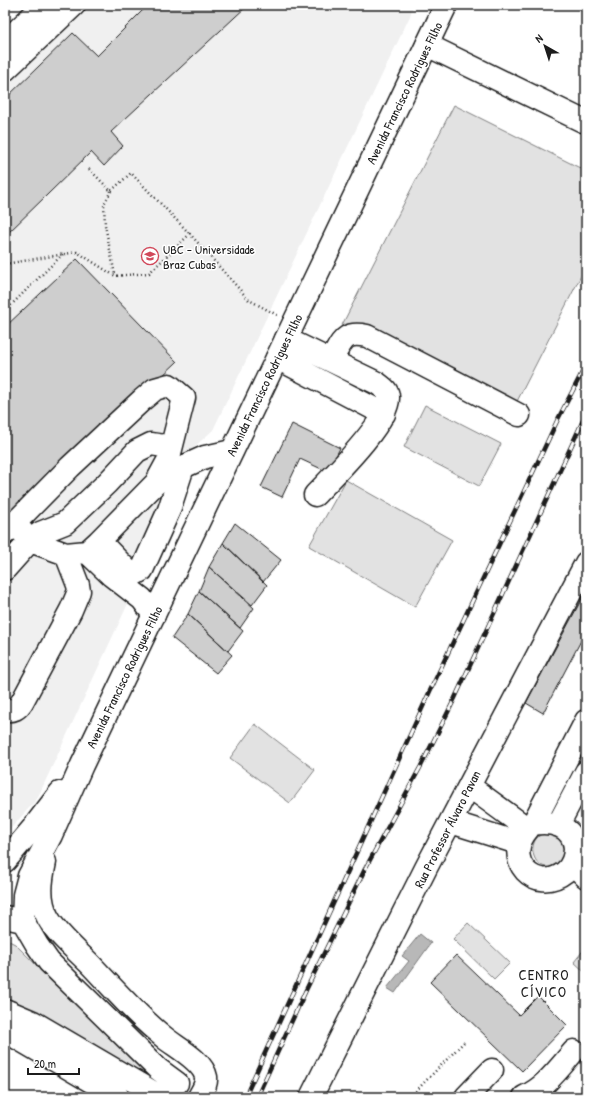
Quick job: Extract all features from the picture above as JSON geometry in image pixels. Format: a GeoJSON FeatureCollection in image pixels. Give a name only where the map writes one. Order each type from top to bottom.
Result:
{"type":"FeatureCollection","features":[{"type":"Feature","properties":{"kind":"main road"},"geometry":{"type":"LineString","coordinates":[[5,42],[44,5]]}},
{"type":"Feature","properties":{"kind":"main road"},"geometry":{"type":"LineString","coordinates":[[5,70],[74,5]]}},
{"type":"Feature","properties":{"kind":"main road","name":"Avenida Francisco Rodrigues Filho"},"geometry":{"type":"LineString","coordinates":[[14,919],[24,895],[29,876],[51,835],[82,765],[427,45],[442,9]]}},
{"type":"Feature","properties":{"kind":"main road"},"geometry":{"type":"LineString","coordinates":[[427,45],[583,121],[586,121]]}},
{"type":"Feature","properties":{"kind":"main road"},"geometry":{"type":"LineString","coordinates":[[290,331],[331,360],[377,383],[385,389],[389,395],[388,404],[384,414],[372,433],[315,495]]}},
{"type":"Feature","properties":{"kind":"main road"},"geometry":{"type":"LineString","coordinates":[[331,360],[346,338],[352,334],[368,336],[519,415]]}},
{"type":"Feature","properties":{"kind":"main road"},"geometry":{"type":"LineString","coordinates":[[276,358],[384,414]]}},
{"type":"Feature","properties":{"kind":"main road"},"geometry":{"type":"LineString","coordinates":[[5,710],[11,711],[17,708],[22,702],[71,610],[79,591],[78,584],[84,549],[156,483],[168,461],[184,398],[169,386],[155,389],[70,467],[10,528],[30,541],[84,549],[135,574],[142,570],[169,510],[183,467],[205,457],[232,451]]}},
{"type":"Feature","properties":{"kind":"main road"},"geometry":{"type":"LineString","coordinates":[[5,569],[30,541],[40,533],[65,523],[107,483],[136,451],[151,444],[171,447]]}},
{"type":"Feature","properties":{"kind":"main road"},"geometry":{"type":"LineString","coordinates":[[84,549],[111,576],[142,599],[154,615]]}},
{"type":"Feature","properties":{"kind":"main road","name":"Rua Professor Álvaro Pavan"},"geometry":{"type":"LineString","coordinates":[[311,1097],[469,786],[586,563]]}},
{"type":"Feature","properties":{"kind":"main road"},"geometry":{"type":"LineString","coordinates":[[451,822],[526,832],[548,822],[558,825],[566,830],[572,837],[580,855],[567,871],[559,877],[541,879],[532,876],[524,870],[519,857],[526,832],[586,721]]}},
{"type":"Feature","properties":{"kind":"main road","name":"Avenida Francisco Rodrigues Filho"},"geometry":{"type":"LineString","coordinates":[[5,860],[33,828],[82,765]]}},
{"type":"Feature","properties":{"kind":"main road"},"geometry":{"type":"LineString","coordinates":[[558,825],[586,772]]}},
{"type":"Feature","properties":{"kind":"main road"},"geometry":{"type":"LineString","coordinates":[[469,786],[526,832]]}},
{"type":"Feature","properties":{"kind":"main road"},"geometry":{"type":"LineString","coordinates":[[51,835],[40,883],[42,900],[48,918],[62,936],[135,1011],[164,1038],[198,1064],[206,1077],[205,1085],[199,1097]]}},
{"type":"Feature","properties":{"kind":"main road"},"geometry":{"type":"LineString","coordinates":[[14,919],[37,945],[49,962],[158,1069],[178,1083]]}},
{"type":"Feature","properties":{"kind":"main road"},"geometry":{"type":"LineString","coordinates":[[5,1010],[33,1022],[160,1097]]}},
{"type":"Feature","properties":{"kind":"main road"},"geometry":{"type":"LineString","coordinates":[[5,1031],[118,1097]]}},
{"type":"Feature","properties":{"kind":"main road"},"geometry":{"type":"LineString","coordinates":[[524,1097],[539,1089],[574,1051]]}},
{"type":"Feature","properties":{"kind":"main road"},"geometry":{"type":"LineString","coordinates":[[466,1097],[492,1070]]}},
{"type":"Feature","properties":{"kind":"path"},"geometry":{"type":"LineString","coordinates":[[89,169],[111,191]]}},
{"type":"Feature","properties":{"kind":"path"},"geometry":{"type":"LineString","coordinates":[[115,276],[105,225],[104,204],[111,191],[131,173],[190,234],[249,300],[290,331]]}},
{"type":"Feature","properties":{"kind":"path"},"geometry":{"type":"LineString","coordinates":[[5,264],[77,252],[115,276],[149,272],[190,234]]}},
{"type":"Feature","properties":{"kind":"path"},"geometry":{"type":"LineString","coordinates":[[5,311],[64,254]]}},
{"type":"Feature","properties":{"kind":"path"},"geometry":{"type":"LineString","coordinates":[[410,1097],[466,1040]]}},
{"type":"Feature","properties":{"kind":"shaded area","name":"UBC - Universidade Braz Cubas"},"geometry":{"type":"Polygon","coordinates":[[[85,5],[413,5],[410,16],[213,430],[192,449],[126,585],[132,595],[37,799],[5,835],[5,82],[85,5]]]}},
{"type":"Feature","properties":{"kind":"shaded area"},"geometry":{"type":"Polygon","coordinates":[[[454,105],[586,171],[586,266],[509,417],[339,331],[454,105]]]}},
{"type":"Feature","properties":{"kind":"shaded area"},"geometry":{"type":"Polygon","coordinates":[[[425,405],[501,444],[479,486],[404,447],[425,405]]]}},
{"type":"Feature","properties":{"kind":"shaded area"},"geometry":{"type":"Polygon","coordinates":[[[346,480],[452,540],[415,607],[309,546],[346,480]]]}},
{"type":"Feature","properties":{"kind":"shaded area"},"geometry":{"type":"Polygon","coordinates":[[[255,724],[315,770],[290,803],[230,758],[255,724]]]}},
{"type":"Feature","properties":{"kind":"shaded area"},"geometry":{"type":"Polygon","coordinates":[[[546,832],[552,832],[569,847],[559,867],[542,866],[538,863],[534,856],[533,847],[536,839],[546,832]]]}},
{"type":"Feature","properties":{"kind":"shaded area"},"geometry":{"type":"Polygon","coordinates":[[[468,923],[510,963],[494,979],[453,939],[468,923]]]}},
{"type":"Feature","properties":{"kind":"shaded area"},"geometry":{"type":"Polygon","coordinates":[[[420,934],[431,943],[395,993],[387,988],[409,961],[402,956],[420,934]]]}},
{"type":"Feature","properties":{"kind":"shaded area"},"geometry":{"type":"Polygon","coordinates":[[[5,939],[15,944],[159,1086],[5,1002],[5,939]]]}},
{"type":"Feature","properties":{"kind":"shaded area"},"geometry":{"type":"Polygon","coordinates":[[[586,947],[586,973],[574,962],[586,947]]]}},
{"type":"Feature","properties":{"kind":"building"},"geometry":{"type":"Polygon","coordinates":[[[148,5],[248,5],[111,132],[123,146],[104,166],[91,152],[5,236],[5,99],[73,33],[97,56],[148,5]]]}},
{"type":"Feature","properties":{"kind":"building"},"geometry":{"type":"Polygon","coordinates":[[[77,259],[177,362],[5,524],[5,327],[77,259]]]}},
{"type":"Feature","properties":{"kind":"building"},"geometry":{"type":"Polygon","coordinates":[[[292,424],[340,448],[328,472],[300,459],[282,497],[261,487],[292,424]]]}},
{"type":"Feature","properties":{"kind":"building"},"geometry":{"type":"Polygon","coordinates":[[[235,523],[281,560],[263,582],[223,543],[235,523]]]}},
{"type":"Feature","properties":{"kind":"building"},"geometry":{"type":"Polygon","coordinates":[[[223,543],[267,585],[252,605],[209,567],[223,543]]]}},
{"type":"Feature","properties":{"kind":"building"},"geometry":{"type":"Polygon","coordinates":[[[209,567],[254,608],[240,628],[199,591],[209,567]]]}},
{"type":"Feature","properties":{"kind":"building"},"geometry":{"type":"Polygon","coordinates":[[[199,591],[243,631],[228,651],[188,614],[199,591]]]}},
{"type":"Feature","properties":{"kind":"building"},"geometry":{"type":"Polygon","coordinates":[[[586,591],[586,631],[543,713],[526,703],[586,591]]]}},
{"type":"Feature","properties":{"kind":"building"},"geometry":{"type":"Polygon","coordinates":[[[188,614],[232,655],[216,673],[172,638],[188,614]]]}},
{"type":"Feature","properties":{"kind":"building"},"geometry":{"type":"Polygon","coordinates":[[[456,955],[519,1015],[538,996],[567,1025],[522,1071],[430,982],[456,955]]]}},
{"type":"Feature","properties":{"kind":"railway"},"geometry":{"type":"LineString","coordinates":[[245,1097],[430,691],[558,419],[586,365]]}},
{"type":"Feature","properties":{"kind":"railway"},"geometry":{"type":"LineString","coordinates":[[257,1097],[306,990],[365,869],[421,766],[455,698],[586,414]]}},
{"type":"Feature","properties":{"kind":"place","name":"UBC - Universidade Braz Cubas"},"geometry":{"type":"Point","coordinates":[150,256]}},
{"type":"Feature","properties":{"kind":"district","name":"CENTRO CÍVICO"},"geometry":{"type":"Point","coordinates":[544,984]}}]}
